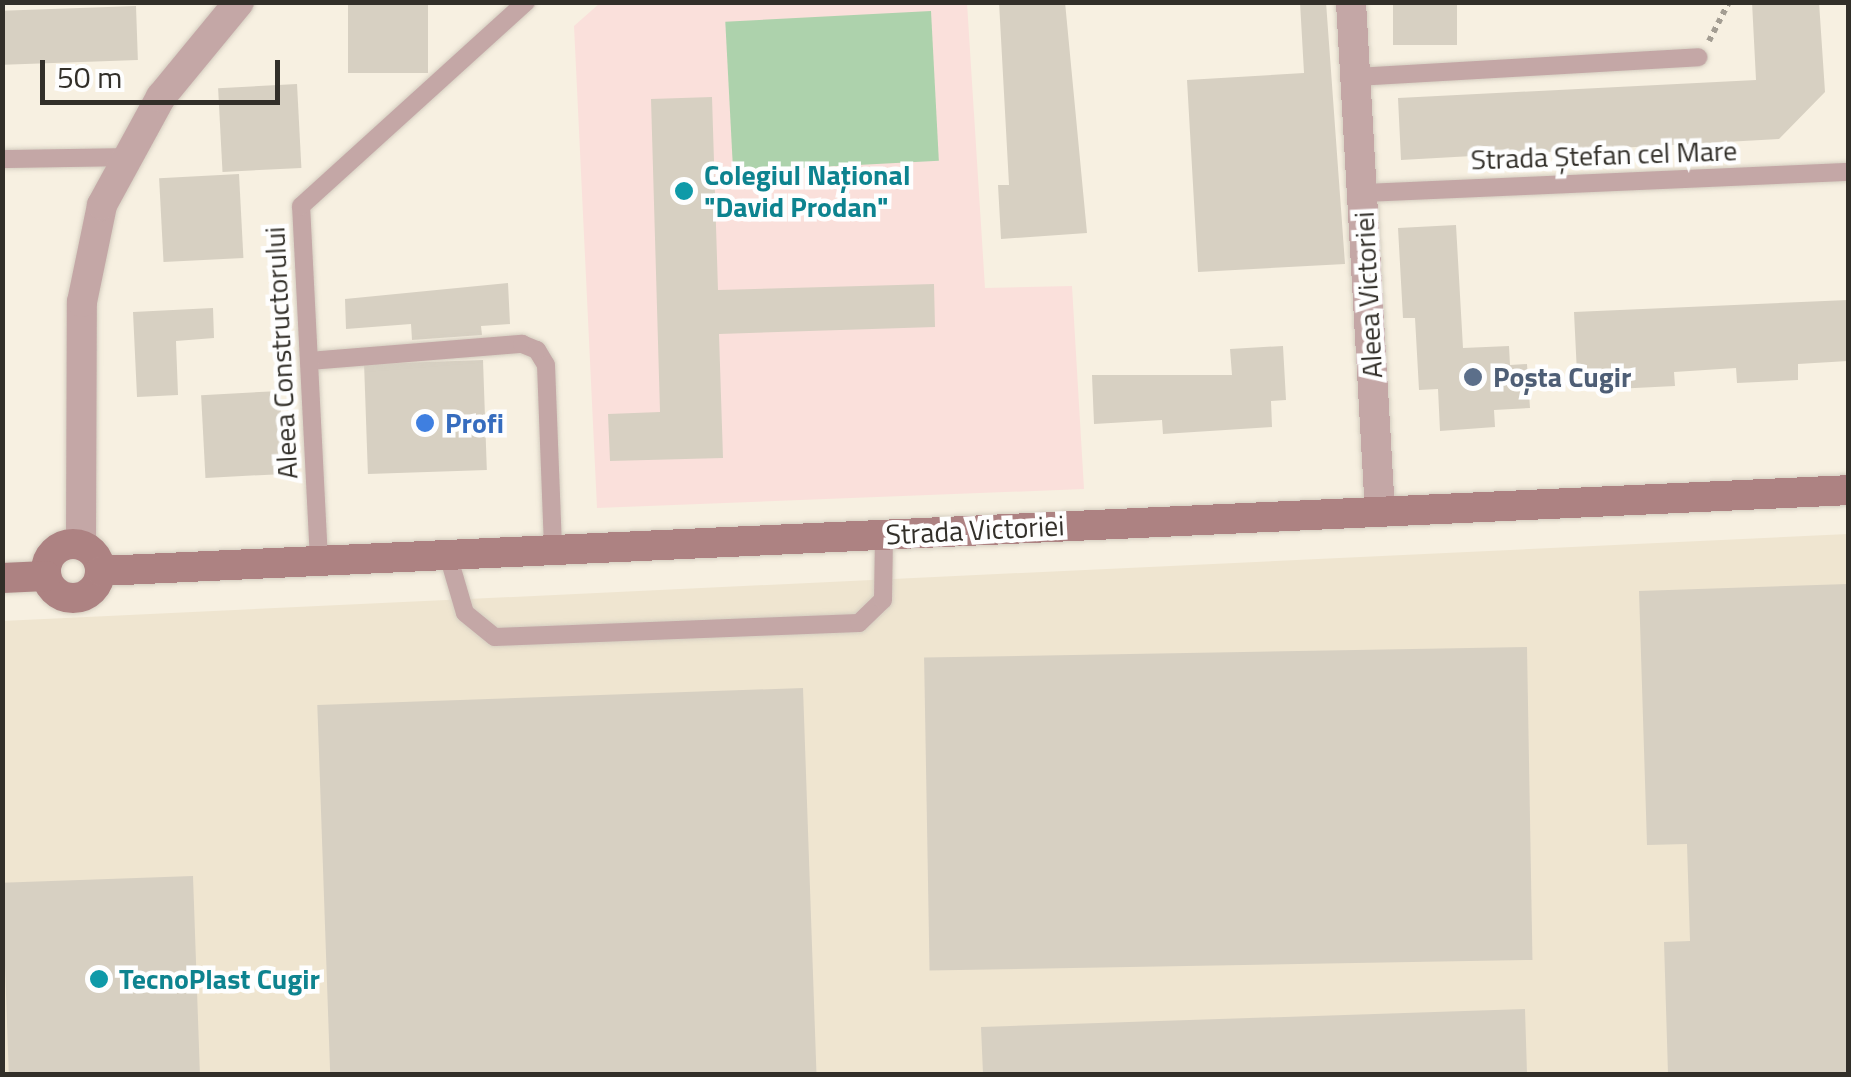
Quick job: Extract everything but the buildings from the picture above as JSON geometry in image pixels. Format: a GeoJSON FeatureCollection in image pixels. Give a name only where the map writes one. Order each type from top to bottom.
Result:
{"type":"FeatureCollection","features":[{"type":"Feature","properties":{"kind":"main road","name":"Strada Victoriei"},"geometry":{"type":"LineString","coordinates":[[101,571],[1848,490]]}},
{"type":"Feature","properties":{"kind":"main road"},"geometry":{"type":"LineString","coordinates":[[2,578],[46,576],[71,598],[95,588],[101,571],[81,544],[55,550],[46,576]]}},
{"type":"Feature","properties":{"kind":"street"},"geometry":{"type":"LineString","coordinates":[[81,544],[82,302],[98,220],[123,157],[239,2]]}},
{"type":"Feature","properties":{"kind":"street","name":"Aleea Victoriei"},"geometry":{"type":"LineString","coordinates":[[1351,2],[1380,512]]}},
{"type":"Feature","properties":{"kind":"lane","name":"Aleea Constructorului"},"geometry":{"type":"LineString","coordinates":[[319,560],[301,206],[526,2]]}},
{"type":"Feature","properties":{"kind":"lane"},"geometry":{"type":"LineString","coordinates":[[1356,78],[1698,57]]}},
{"type":"Feature","properties":{"kind":"lane"},"geometry":{"type":"LineString","coordinates":[[2,159],[123,157]]}},
{"type":"Feature","properties":{"kind":"lane","name":"Strada Ștefan cel Mare"},"geometry":{"type":"LineString","coordinates":[[1362,192],[1848,172]]}},
{"type":"Feature","properties":{"kind":"lane"},"geometry":{"type":"LineString","coordinates":[[308,361],[522,344],[537,350],[546,365],[553,550]]}},
{"type":"Feature","properties":{"kind":"lane"},"geometry":{"type":"LineString","coordinates":[[448,554],[465,613],[495,637],[859,622],[883,600],[884,534]]}},
{"type":"Feature","properties":{"kind":"path"},"geometry":{"type":"LineString","coordinates":[[1698,57],[1729,2]]}},
{"type":"Feature","properties":{"kind":"shaded area"},"geometry":{"type":"Polygon","coordinates":[[[600,3],[967,3],[985,288],[1072,286],[1084,489],[597,508],[574,26],[600,3]]]}},
{"type":"Feature","properties":{"kind":"shaded area"},"geometry":{"type":"Polygon","coordinates":[[[1848,534],[1848,1074],[3,1074],[2,621],[1848,534]]]}},
{"type":"Feature","properties":{"kind":"green space"},"geometry":{"type":"Polygon","coordinates":[[[931,11],[939,161],[733,172],[725,22],[931,11]]]}},
{"type":"Feature","properties":{"kind":"place","name":"Colegiul Național \"David Prodan\""},"geometry":{"type":"Point","coordinates":[684,191]}},
{"type":"Feature","properties":{"kind":"place","name":"Poșta Cugir"},"geometry":{"type":"Point","coordinates":[1473,377]}},
{"type":"Feature","properties":{"kind":"place","name":"Profi"},"geometry":{"type":"Point","coordinates":[425,423]}},
{"type":"Feature","properties":{"kind":"place","name":"TecnoPlast Cugir"},"geometry":{"type":"Point","coordinates":[99,979]}}]}
